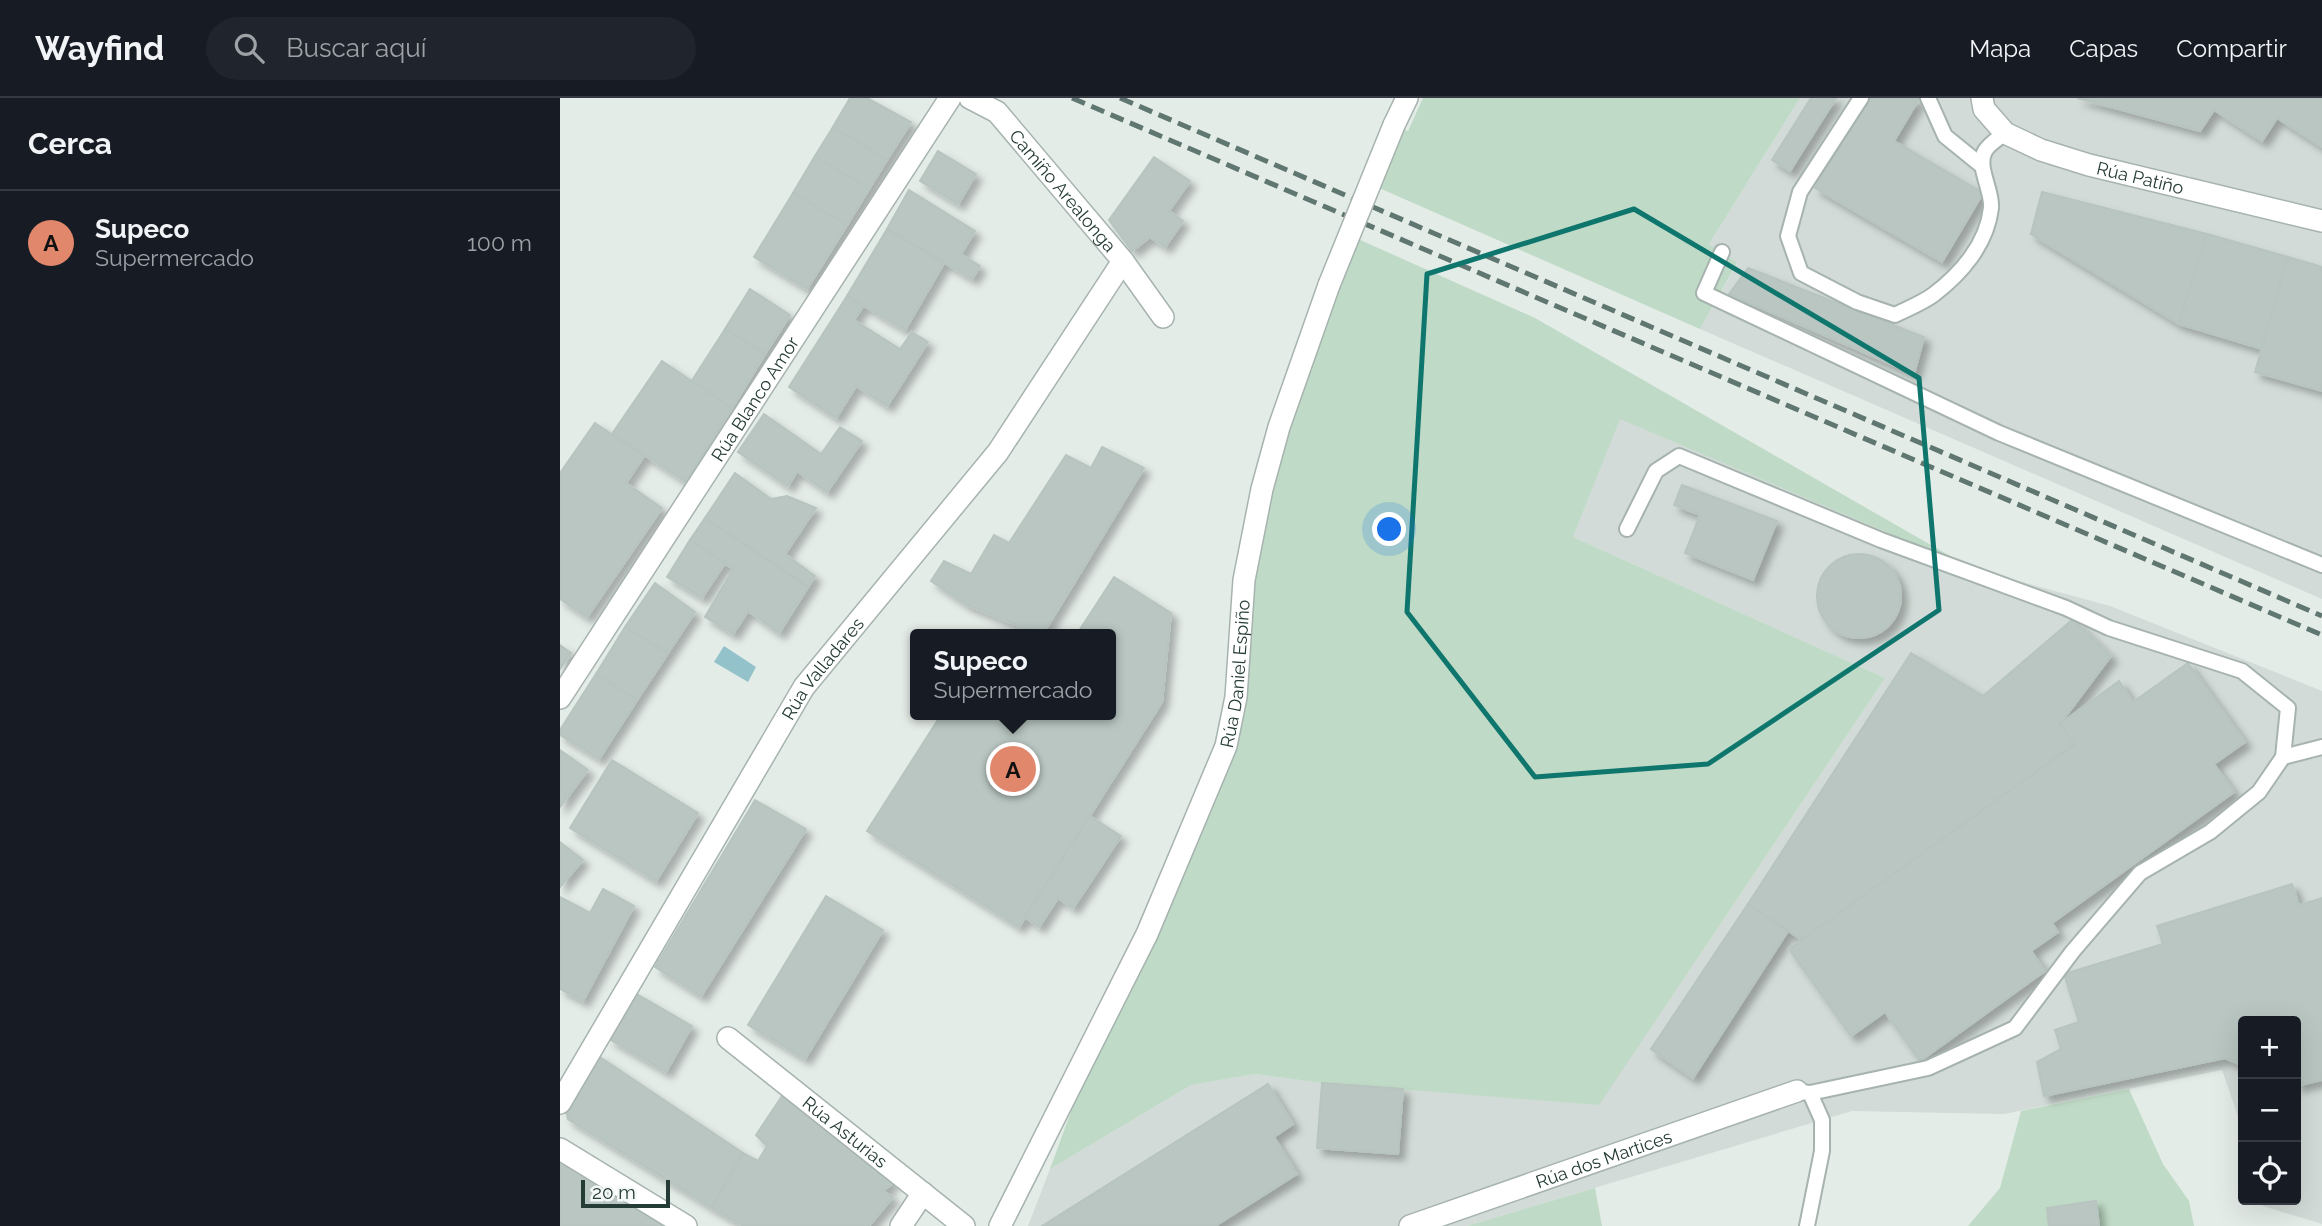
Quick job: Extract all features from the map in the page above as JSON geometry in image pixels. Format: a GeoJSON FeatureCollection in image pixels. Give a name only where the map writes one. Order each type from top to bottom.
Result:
{"type":"FeatureCollection","features":[{"type":"Feature","properties":{"kind":"street","name":"Rúa Blanco Amor"},"geometry":{"type":"LineString","coordinates":[[560,698],[950,98]]}},
{"type":"Feature","properties":{"kind":"street","name":"Camiño Arealonga"},"geometry":{"type":"LineString","coordinates":[[970,98],[998,112],[1123,261]]}},
{"type":"Feature","properties":{"kind":"street","name":"Rúa Daniel Espiño"},"geometry":{"type":"LineString","coordinates":[[1000,1226],[1147,933],[1226,746],[1236,697],[1244,580],[1262,489],[1279,427],[1329,285],[1407,98]]}},
{"type":"Feature","properties":{"kind":"street","name":"Rúa Patiño"},"geometry":{"type":"LineString","coordinates":[[1982,98],[1984,110],[2005,133],[2041,150],[2322,221]]}},
{"type":"Feature","properties":{"kind":"street"},"geometry":{"type":"LineString","coordinates":[[1123,261],[1163,317]]}},
{"type":"Feature","properties":{"kind":"street","name":"Rúa Valladares"},"geometry":{"type":"LineString","coordinates":[[560,1102],[804,687],[998,452],[1123,261]]}},
{"type":"Feature","properties":{"kind":"street","name":"Rúa Asturias"},"geometry":{"type":"LineString","coordinates":[[728,1038],[964,1226]]}},
{"type":"Feature","properties":{"kind":"street","name":"Rúa dos Martices"},"geometry":{"type":"LineString","coordinates":[[1410,1226],[1803,1092]]}},
{"type":"Feature","properties":{"kind":"street"},"geometry":{"type":"LineString","coordinates":[[560,1149],[686,1226]]}},
{"type":"Feature","properties":{"kind":"street"},"geometry":{"type":"LineString","coordinates":[[901,1226],[923,1193]]}},
{"type":"Feature","properties":{"kind":"lane"},"geometry":{"type":"LineString","coordinates":[[1861,98],[1800,192],[1788,236],[1801,273],[1857,302],[1895,315],[1932,296],[1963,269],[1986,234],[1991,206],[1990,188],[1982,166],[1945,136],[1928,98]]}},
{"type":"Feature","properties":{"kind":"lane"},"geometry":{"type":"LineString","coordinates":[[1982,166],[1985,151],[2005,133]]}},
{"type":"Feature","properties":{"kind":"lane"},"geometry":{"type":"LineString","coordinates":[[1722,252],[1704,293],[1999,433],[2322,565]]}},
{"type":"Feature","properties":{"kind":"lane"},"geometry":{"type":"LineString","coordinates":[[1627,529],[1656,471],[1679,456],[1881,540],[2066,608],[2109,628],[2242,671],[2288,708],[2283,757],[2259,792],[2210,832],[2140,873],[2073,951],[2015,1028],[1928,1068],[1803,1092],[1822,1120],[1822,1151],[1807,1226]]}},
{"type":"Feature","properties":{"kind":"lane"},"geometry":{"type":"LineString","coordinates":[[2283,757],[2322,747]]}},
{"type":"Feature","properties":{"kind":"highlighted area"},"geometry":{"type":"Polygon","coordinates":[[[1634,209],[1919,378],[1939,610],[1708,764],[1535,777],[1407,612],[1427,274],[1634,209]]]}},
{"type":"Feature","properties":{"kind":"shaded area"},"geometry":{"type":"Polygon","coordinates":[[[1800,98],[2322,98],[2322,599],[1700,329],[1737,264],[1709,244],[1800,98]]]}},
{"type":"Feature","properties":{"kind":"shaded area"},"geometry":{"type":"Polygon","coordinates":[[[1620,418],[1971,568],[2110,606],[2322,691],[2322,1224],[2263,1205],[2301,1205],[2301,1016],[2238,1016],[2238,1116],[2222,1070],[2004,1114],[1852,1111],[1467,1226],[1028,1226],[1050,1169],[1191,1085],[1255,1074],[1322,1083],[1599,1104],[1885,678],[1573,537],[1620,418]]]}},
{"type":"Feature","properties":{"kind":"green space"},"geometry":{"type":"Polygon","coordinates":[[[1423,98],[1800,98],[1709,244],[1737,263],[1700,329],[1370,184],[1394,125],[1408,131],[1423,98]]]}},
{"type":"Feature","properties":{"kind":"green space"},"geometry":{"type":"Polygon","coordinates":[[[1349,235],[1535,318],[1971,568],[1620,419],[1573,537],[1885,678],[1599,1105],[1322,1083],[1255,1074],[1191,1085],[1050,1169],[1105,1018],[1226,746],[1262,489],[1349,235]]]}},
{"type":"Feature","properties":{"kind":"green space"},"geometry":{"type":"Polygon","coordinates":[[[2129,1089],[2163,1164],[2189,1201],[2194,1226],[1968,1226],[2000,1188],[2021,1111],[2129,1089]]]}},
{"type":"Feature","properties":{"kind":"green space"},"geometry":{"type":"Polygon","coordinates":[[[1595,1188],[1602,1226],[1467,1226],[1595,1188]]]}},
{"type":"Feature","properties":{"kind":"water"},"geometry":{"type":"Polygon","coordinates":[[[724,646],[756,667],[748,682],[714,662],[724,646]]]}},
{"type":"Feature","properties":{"kind":"building"},"geometry":{"type":"Polygon","coordinates":[[[850,98],[867,98],[911,122],[887,160],[833,127],[850,98]]]}},
{"type":"Feature","properties":{"kind":"building"},"geometry":{"type":"Polygon","coordinates":[[[1811,98],[1836,98],[1790,171],[1772,160],[1811,98]]]}},
{"type":"Feature","properties":{"kind":"building"},"geometry":{"type":"Polygon","coordinates":[[[1868,98],[1919,99],[1894,141],[1983,193],[1942,262],[1815,188],[1868,98]]]}},
{"type":"Feature","properties":{"kind":"building"},"geometry":{"type":"Polygon","coordinates":[[[2077,98],[2322,98],[2322,147],[2277,118],[2262,141],[2214,110],[2200,131],[2077,98]]]}},
{"type":"Feature","properties":{"kind":"building"},"geometry":{"type":"Polygon","coordinates":[[[833,127],[887,160],[869,189],[815,156],[833,127]]]}},
{"type":"Feature","properties":{"kind":"building"},"geometry":{"type":"Polygon","coordinates":[[[938,151],[976,174],[958,204],[920,181],[938,151]]]}},
{"type":"Feature","properties":{"kind":"building"},"geometry":{"type":"Polygon","coordinates":[[[815,156],[869,189],[847,225],[793,193],[815,156]]]}},
{"type":"Feature","properties":{"kind":"building"},"geometry":{"type":"Polygon","coordinates":[[[1154,157],[1190,181],[1169,211],[1183,221],[1165,247],[1150,237],[1132,251],[1109,220],[1154,157]]]}},
{"type":"Feature","properties":{"kind":"building"},"geometry":{"type":"Polygon","coordinates":[[[909,190],[975,231],[961,254],[980,266],[972,279],[887,229],[909,190]]]}},
{"type":"Feature","properties":{"kind":"building"},"geometry":{"type":"Polygon","coordinates":[[[2042,192],[2207,234],[2179,324],[2031,234],[2042,192]]]}},
{"type":"Feature","properties":{"kind":"building"},"geometry":{"type":"Polygon","coordinates":[[[793,193],[847,225],[807,289],[754,257],[793,193]]]}},
{"type":"Feature","properties":{"kind":"building"},"geometry":{"type":"Polygon","coordinates":[[[887,229],[944,263],[905,330],[847,296],[887,229]]]}},
{"type":"Feature","properties":{"kind":"building"},"geometry":{"type":"Polygon","coordinates":[[[2207,234],[2288,257],[2262,349],[2179,324],[2207,234]]]}},
{"type":"Feature","properties":{"kind":"building"},"geometry":{"type":"Polygon","coordinates":[[[2288,257],[2322,267],[2322,391],[2255,372],[2288,257]]]}},
{"type":"Feature","properties":{"kind":"building"},"geometry":{"type":"Polygon","coordinates":[[[1748,268],[1924,337],[1914,374],[1729,294],[1748,268]]]}},
{"type":"Feature","properties":{"kind":"building"},"geometry":{"type":"Polygon","coordinates":[[[750,289],[790,315],[765,354],[725,329],[750,289]]]}},
{"type":"Feature","properties":{"kind":"building"},"geometry":{"type":"Polygon","coordinates":[[[847,296],[863,306],[854,320],[900,349],[912,332],[928,342],[887,406],[856,386],[836,418],[789,387],[847,296]]]}},
{"type":"Feature","properties":{"kind":"building"},"geometry":{"type":"Polygon","coordinates":[[[725,329],[765,354],[732,408],[691,382],[725,329]]]}},
{"type":"Feature","properties":{"kind":"building"},"geometry":{"type":"Polygon","coordinates":[[[662,361],[732,408],[686,482],[612,434],[662,361]]]}},
{"type":"Feature","properties":{"kind":"building"},"geometry":{"type":"Polygon","coordinates":[[[764,414],[821,454],[840,427],[862,441],[827,492],[797,471],[788,486],[738,452],[764,414]]]}},
{"type":"Feature","properties":{"kind":"building"},"geometry":{"type":"Polygon","coordinates":[[[595,423],[644,456],[626,483],[662,508],[587,617],[560,599],[560,473],[595,423]]]}},
{"type":"Feature","properties":{"kind":"building"},"geometry":{"type":"Polygon","coordinates":[[[1102,447],[1144,468],[1046,629],[1026,629],[967,605],[931,581],[944,561],[971,574],[994,535],[1009,543],[1066,455],[1091,468],[1102,447]]]}},
{"type":"Feature","properties":{"kind":"building"},"geometry":{"type":"Polygon","coordinates":[[[735,473],[771,499],[787,496],[816,508],[785,554],[815,576],[808,587],[705,518],[735,473]]]}},
{"type":"Feature","properties":{"kind":"building"},"geometry":{"type":"Polygon","coordinates":[[[1682,485],[1777,521],[1753,580],[1685,553],[1700,515],[1674,505],[1682,485]]]}},
{"type":"Feature","properties":{"kind":"building"},"geometry":{"type":"Polygon","coordinates":[[[705,518],[808,587],[779,633],[748,611],[733,634],[705,617],[733,569],[690,540],[705,518]]]}},
{"type":"Feature","properties":{"kind":"building"},"geometry":{"type":"Polygon","coordinates":[[[690,540],[725,563],[702,598],[667,577],[690,540]]]}},
{"type":"Feature","properties":{"kind":"building"},"geometry":{"type":"Polygon","coordinates":[[[1859,554],[1875,557],[1894,573],[1901,596],[1898,612],[1882,631],[1859,638],[1843,635],[1824,619],[1817,596],[1820,580],[1836,561],[1859,554]]]}},
{"type":"Feature","properties":{"kind":"building"},"geometry":{"type":"Polygon","coordinates":[[[1114,577],[1171,613],[1162,702],[1019,927],[867,831],[938,720],[1116,720],[1116,629],[1080,629],[1114,577]]]}},
{"type":"Feature","properties":{"kind":"building"},"geometry":{"type":"Polygon","coordinates":[[[655,583],[695,612],[668,653],[625,627],[655,583]]]}},
{"type":"Feature","properties":{"kind":"building"},"geometry":{"type":"Polygon","coordinates":[[[2073,619],[2111,656],[2060,724],[2075,744],[1802,940],[1748,904],[1911,653],[1983,696],[2073,619]]]}},
{"type":"Feature","properties":{"kind":"building"},"geometry":{"type":"Polygon","coordinates":[[[625,627],[668,653],[637,700],[596,674],[625,627]]]}},
{"type":"Feature","properties":{"kind":"building"},"geometry":{"type":"Polygon","coordinates":[[[560,645],[571,653],[560,669],[560,645]]]}},
{"type":"Feature","properties":{"kind":"building"},"geometry":{"type":"Polygon","coordinates":[[[2188,663],[2245,742],[2214,764],[2234,792],[2052,923],[2058,932],[2031,951],[2045,971],[1920,1061],[1885,1012],[1851,1036],[1789,949],[2075,744],[2060,724],[2119,681],[2133,702],[2188,663]]]}},
{"type":"Feature","properties":{"kind":"building"},"geometry":{"type":"Polygon","coordinates":[[[596,674],[637,700],[599,759],[560,735],[560,730],[596,674]]]}},
{"type":"Feature","properties":{"kind":"building"},"geometry":{"type":"Polygon","coordinates":[[[560,750],[588,770],[560,807],[560,750]]]}},
{"type":"Feature","properties":{"kind":"building"},"geometry":{"type":"Polygon","coordinates":[[[612,760],[698,813],[656,881],[570,828],[612,760]]]}},
{"type":"Feature","properties":{"kind":"building"},"geometry":{"type":"Polygon","coordinates":[[[755,800],[806,829],[701,996],[655,967],[755,800]]]}},
{"type":"Feature","properties":{"kind":"building"},"geometry":{"type":"Polygon","coordinates":[[[1090,816],[1121,836],[1073,908],[1058,898],[1039,927],[1025,917],[1090,816]]]}},
{"type":"Feature","properties":{"kind":"building"},"geometry":{"type":"Polygon","coordinates":[[[560,842],[583,860],[560,887],[560,842]]]}},
{"type":"Feature","properties":{"kind":"building"},"geometry":{"type":"Polygon","coordinates":[[[2292,884],[2299,905],[2322,898],[2322,1080],[2301,1085],[2301,1016],[2238,1016],[2238,1064],[2225,1058],[2044,1096],[2037,1062],[2061,1049],[2055,1030],[2079,1022],[2064,974],[2163,944],[2157,926],[2292,884]]]}},
{"type":"Feature","properties":{"kind":"building"},"geometry":{"type":"Polygon","coordinates":[[[603,889],[634,906],[583,1001],[560,989],[560,897],[590,913],[603,889]]]}},
{"type":"Feature","properties":{"kind":"building"},"geometry":{"type":"Polygon","coordinates":[[[826,896],[883,930],[805,1059],[748,1025],[826,896]]]}},
{"type":"Feature","properties":{"kind":"building"},"geometry":{"type":"Polygon","coordinates":[[[1748,904],[1788,931],[1693,1078],[1651,1049],[1748,904]]]}},
{"type":"Feature","properties":{"kind":"building"},"geometry":{"type":"Polygon","coordinates":[[[635,993],[692,1026],[666,1072],[609,1039],[635,993]]]}},
{"type":"Feature","properties":{"kind":"building"},"geometry":{"type":"Polygon","coordinates":[[[597,1055],[743,1153],[712,1208],[568,1119],[565,1105],[597,1055]]]}},
{"type":"Feature","properties":{"kind":"building"},"geometry":{"type":"Polygon","coordinates":[[[1322,1083],[1403,1089],[1398,1154],[1317,1148],[1322,1083]]]}},
{"type":"Feature","properties":{"kind":"building"},"geometry":{"type":"Polygon","coordinates":[[[1268,1084],[1293,1124],[1274,1137],[1297,1174],[1215,1226],[1042,1226],[1268,1084]]]}},
{"type":"Feature","properties":{"kind":"building"},"geometry":{"type":"Polygon","coordinates":[[[784,1093],[894,1182],[883,1191],[893,1197],[869,1226],[743,1226],[712,1208],[743,1153],[758,1161],[767,1146],[756,1135],[784,1093]]]}},
{"type":"Feature","properties":{"kind":"building"},"geometry":{"type":"Polygon","coordinates":[[[560,1157],[663,1226],[560,1226],[560,1157]]]}},
{"type":"Feature","properties":{"kind":"building"},"geometry":{"type":"Polygon","coordinates":[[[2096,1201],[2099,1226],[2049,1226],[2047,1208],[2096,1201]]]}},
{"type":"Feature","properties":{"kind":"railway"},"geometry":{"type":"LineString","coordinates":[[1072,98],[2322,635]]}},
{"type":"Feature","properties":{"kind":"railway"},"geometry":{"type":"LineString","coordinates":[[1120,98],[2322,616]]}},
{"type":"Feature","properties":{"kind":"place","name":"Supeco"},"geometry":{"type":"Point","coordinates":[1013,769]}}]}
